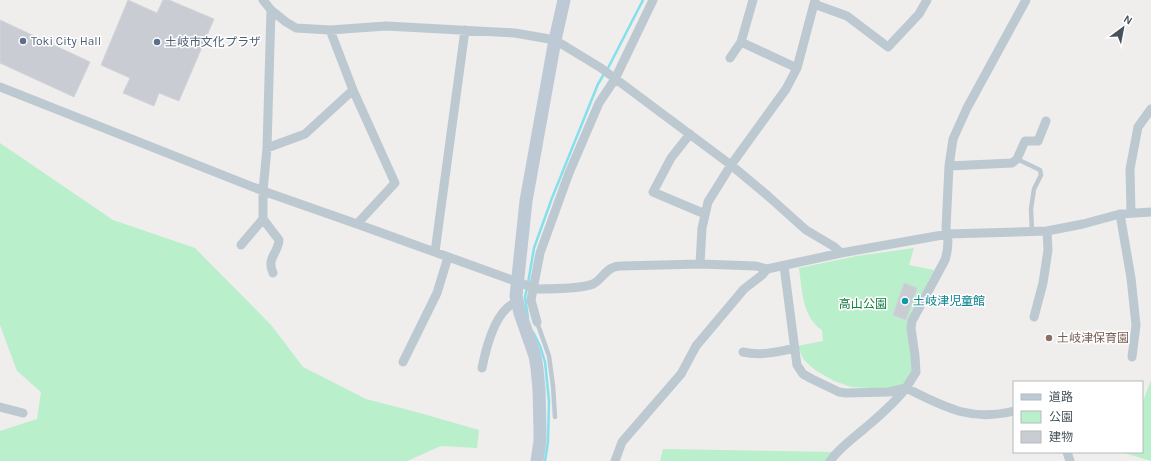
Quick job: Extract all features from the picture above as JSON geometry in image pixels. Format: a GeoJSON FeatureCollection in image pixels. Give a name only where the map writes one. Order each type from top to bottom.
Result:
{"type":"FeatureCollection","features":[{"type":"Feature","properties":{"kind":"street"},"geometry":{"type":"LineString","coordinates":[[262,0],[271,10],[296,28],[330,30],[386,26],[515,33],[555,40],[602,68],[731,165],[806,230],[833,246],[841,253]]}},
{"type":"Feature","properties":{"kind":"street"},"geometry":{"type":"LineString","coordinates":[[538,322],[526,286],[526,201],[555,40],[564,0]]}},
{"type":"Feature","properties":{"kind":"street"},"geometry":{"type":"LineString","coordinates":[[537,461],[540,441],[540,414],[537,368],[535,356],[520,314],[516,296],[526,286],[540,253],[569,173],[599,103],[653,0]]}},
{"type":"Feature","properties":{"kind":"street"},"geometry":{"type":"LineString","coordinates":[[730,58],[741,42],[753,0]]}},
{"type":"Feature","properties":{"kind":"street"},"geometry":{"type":"LineString","coordinates":[[700,264],[702,228],[708,202],[731,165],[786,89],[796,68],[815,2],[847,16],[888,47],[919,14],[927,0]]}},
{"type":"Feature","properties":{"kind":"street"},"geometry":{"type":"LineString","coordinates":[[830,461],[846,443],[896,400],[916,372],[911,328],[912,321],[945,260],[947,252],[948,234],[946,228],[949,166],[954,139],[967,108],[1026,0]]}},
{"type":"Feature","properties":{"kind":"street"},"geometry":{"type":"LineString","coordinates":[[271,10],[267,148],[263,191],[263,219],[280,240],[279,246],[271,260],[271,269],[273,273]]}},
{"type":"Feature","properties":{"kind":"street"},"geometry":{"type":"LineString","coordinates":[[330,30],[353,90],[395,184],[357,224]]}},
{"type":"Feature","properties":{"kind":"street"},"geometry":{"type":"LineString","coordinates":[[435,252],[465,30]]}},
{"type":"Feature","properties":{"kind":"street"},"geometry":{"type":"LineString","coordinates":[[741,42],[796,68]]}},
{"type":"Feature","properties":{"kind":"street"},"geometry":{"type":"LineString","coordinates":[[0,87],[263,191],[448,256],[536,290],[557,289],[592,284],[604,276],[610,268],[621,266],[700,264],[756,266],[767,269],[841,253],[948,234],[1047,231],[1083,224],[1120,214],[1151,212]]}},
{"type":"Feature","properties":{"kind":"street"},"geometry":{"type":"LineString","coordinates":[[267,148],[305,134],[353,90]]}},
{"type":"Feature","properties":{"kind":"street"},"geometry":{"type":"LineString","coordinates":[[1131,213],[1130,169],[1138,127],[1151,109]]}},
{"type":"Feature","properties":{"kind":"street"},"geometry":{"type":"LineString","coordinates":[[949,166],[1012,163],[1017,159],[1025,141],[1038,141],[1046,121]]}},
{"type":"Feature","properties":{"kind":"street"},"geometry":{"type":"LineString","coordinates":[[690,134],[671,158],[653,192],[705,214]]}},
{"type":"Feature","properties":{"kind":"street"},"geometry":{"type":"LineString","coordinates":[[1120,214],[1131,278],[1136,325],[1132,357]]}},
{"type":"Feature","properties":{"kind":"street"},"geometry":{"type":"LineString","coordinates":[[241,246],[263,219]]}},
{"type":"Feature","properties":{"kind":"street"},"geometry":{"type":"LineString","coordinates":[[1034,317],[1043,283],[1048,250],[1047,231]]}},
{"type":"Feature","properties":{"kind":"street"},"geometry":{"type":"LineString","coordinates":[[402,362],[437,293],[448,256]]}},
{"type":"Feature","properties":{"kind":"street"},"geometry":{"type":"LineString","coordinates":[[784,266],[797,366],[803,374],[840,392],[889,392],[906,388],[962,412],[981,416],[1013,411]]}},
{"type":"Feature","properties":{"kind":"street"},"geometry":{"type":"LineString","coordinates":[[615,461],[622,442],[681,374],[696,346],[744,289],[762,275],[767,269]]}},
{"type":"Feature","properties":{"kind":"street"},"geometry":{"type":"LineString","coordinates":[[482,368],[490,335],[499,318],[512,303],[517,302]]}},
{"type":"Feature","properties":{"kind":"street"},"geometry":{"type":"LineString","coordinates":[[744,352],[752,354],[766,354],[794,348]]}},
{"type":"Feature","properties":{"kind":"street"},"geometry":{"type":"LineString","coordinates":[[0,408],[23,413]]}},
{"type":"Feature","properties":{"kind":"lane"},"geometry":{"type":"LineString","coordinates":[[1017,159],[1040,170],[1042,174],[1034,189],[1031,209],[1032,231]]}},
{"type":"Feature","properties":{"kind":"lane"},"geometry":{"type":"LineString","coordinates":[[538,322],[549,356],[555,417]]}},
{"type":"Feature","properties":{"kind":"lane"},"geometry":{"type":"LineString","coordinates":[[535,356],[549,356]]}},
{"type":"Feature","properties":{"kind":"green space"},"geometry":{"type":"Polygon","coordinates":[[[0,143],[113,220],[195,248],[271,325],[303,367],[366,399],[479,430],[477,448],[441,446],[407,461],[0,461],[0,431],[37,419],[41,392],[17,371],[0,325],[0,143]]]}},
{"type":"Feature","properties":{"kind":"green space","name":"高山公園"},"geometry":{"type":"Polygon","coordinates":[[[914,248],[909,265],[934,270],[911,314],[913,359],[909,382],[897,388],[851,387],[834,381],[815,370],[804,360],[797,346],[823,341],[822,330],[810,318],[804,302],[799,268],[857,256],[914,248]]]}},
{"type":"Feature","properties":{"kind":"green space"},"geometry":{"type":"Polygon","coordinates":[[[1151,380],[1151,461],[1124,453],[1143,453],[1143,401],[1151,380]]]}},
{"type":"Feature","properties":{"kind":"green space"},"geometry":{"type":"Polygon","coordinates":[[[663,449],[839,452],[835,461],[660,461],[663,449]]]}},
{"type":"Feature","properties":{"kind":"building","name":"土岐市文化プラザ"},"geometry":{"type":"Polygon","coordinates":[[[128,0],[157,13],[163,0],[169,0],[214,19],[179,101],[159,93],[154,106],[123,93],[130,78],[101,65],[128,0]]]}},
{"type":"Feature","properties":{"kind":"building","name":"Toki City Hall"},"geometry":{"type":"Polygon","coordinates":[[[0,20],[90,62],[74,97],[0,63],[0,20]]]}},
{"type":"Feature","properties":{"kind":"building","name":"土岐津児童館"},"geometry":{"type":"Polygon","coordinates":[[[904,283],[917,288],[906,320],[893,315],[904,283]]]}},
{"type":"Feature","properties":{"kind":"waterway"},"geometry":{"type":"LineString","coordinates":[[607,70],[643,0]]}},
{"type":"Feature","properties":{"kind":"waterway"},"geometry":{"type":"LineString","coordinates":[[528,283],[534,248],[552,198],[598,84],[604,74]]}},
{"type":"Feature","properties":{"kind":"waterway"},"geometry":{"type":"LineString","coordinates":[[527,288],[525,297],[528,318]]}},
{"type":"Feature","properties":{"kind":"waterway"},"geometry":{"type":"LineString","coordinates":[[533,332],[540,346],[545,362],[549,401],[548,442],[545,461]]}},
{"type":"Feature","properties":{"kind":"place","name":"Toki City Hall"},"geometry":{"type":"Point","coordinates":[23,41]}},
{"type":"Feature","properties":{"kind":"place","name":"土岐市文化プラザ"},"geometry":{"type":"Point","coordinates":[157,42]}},
{"type":"Feature","properties":{"kind":"place","name":"土岐津児童館"},"geometry":{"type":"Point","coordinates":[905,301]}},
{"type":"Feature","properties":{"kind":"place","name":"土岐津保育園"},"geometry":{"type":"Point","coordinates":[1049,338]}}]}
